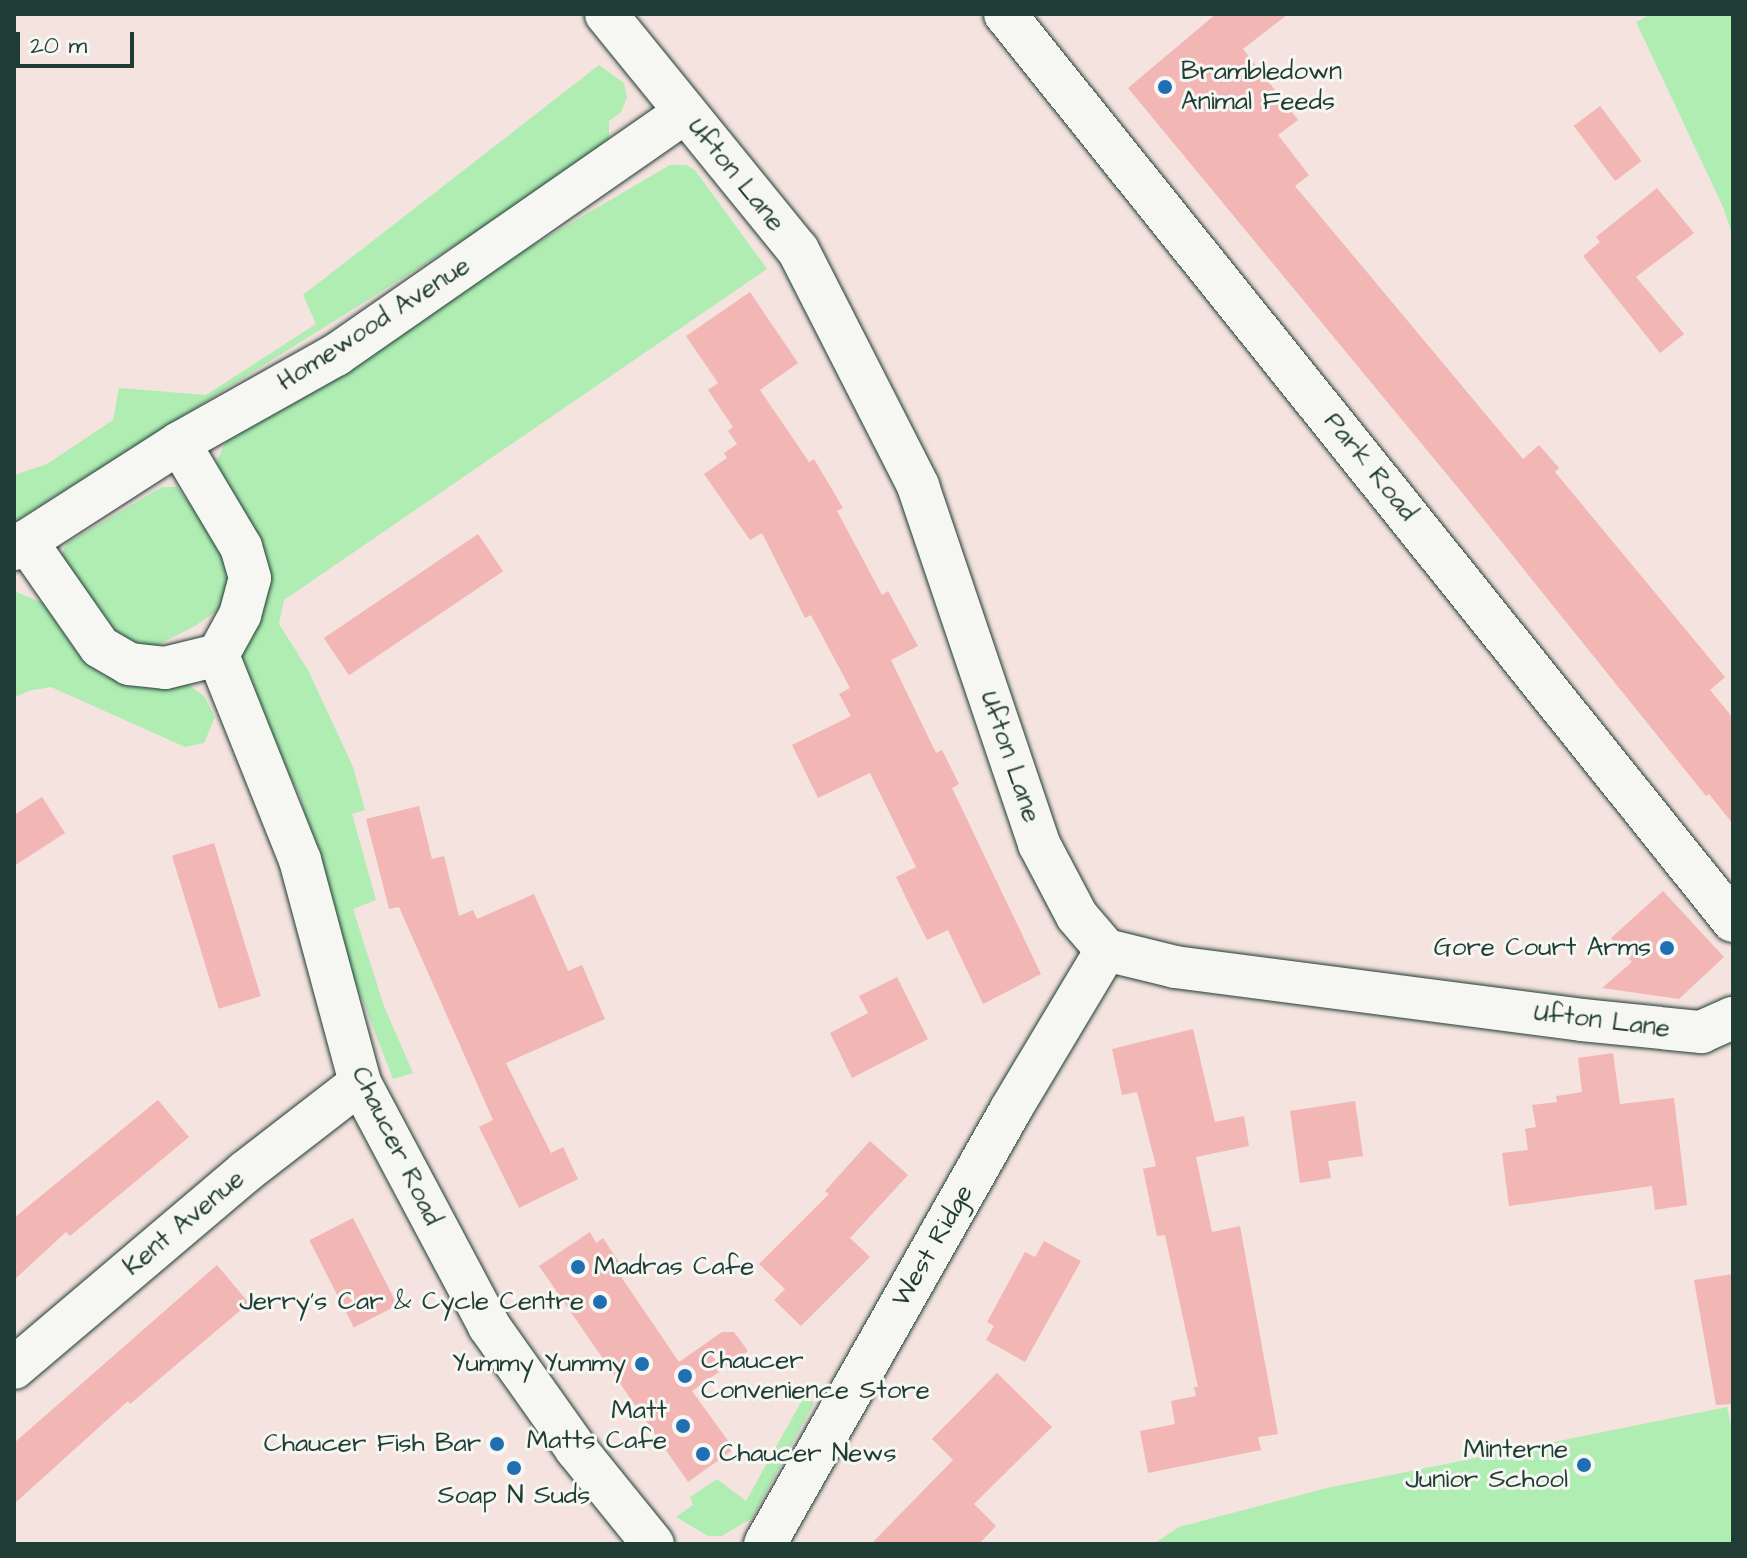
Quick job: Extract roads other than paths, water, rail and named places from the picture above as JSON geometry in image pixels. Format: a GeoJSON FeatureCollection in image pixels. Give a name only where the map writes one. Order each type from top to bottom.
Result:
{"type":"FeatureCollection","features":[{"type":"Feature","properties":{"kind":"street","name":"Ufton Lane"},"geometry":{"type":"LineString","coordinates":[[606,14],[798,250],[918,486],[1039,844],[1077,916],[1106,950],[1175,967],[1686,1031],[1701,1032],[1733,1018]]}},
{"type":"Feature","properties":{"kind":"street","name":"Park Road"},"geometry":{"type":"LineString","coordinates":[[1005,14],[1733,921]]}},
{"type":"Feature","properties":{"kind":"street","name":"Homewood Avenue"},"geometry":{"type":"LineString","coordinates":[[20,545],[179,443],[336,355],[685,112]]}},
{"type":"Feature","properties":{"kind":"street"},"geometry":{"type":"LineString","coordinates":[[20,545],[100,647],[129,664],[165,668],[218,655],[240,615],[250,578],[241,547],[179,443]]}},
{"type":"Feature","properties":{"kind":"street","name":"Chaucer Road"},"geometry":{"type":"LineString","coordinates":[[218,655],[300,860],[360,1083],[489,1326],[576,1449],[653,1544]]}},
{"type":"Feature","properties":{"kind":"street","name":"West Ridge"},"geometry":{"type":"LineString","coordinates":[[765,1544],[1011,1109],[1106,950]]}},
{"type":"Feature","properties":{"kind":"street","name":"Kent Avenue"},"geometry":{"type":"LineString","coordinates":[[14,1368],[233,1182],[360,1083]]}},
{"type":"Feature","properties":{"kind":"place","name":"Brambledown Animal Feeds"},"geometry":{"type":"Point","coordinates":[1165,87]}},
{"type":"Feature","properties":{"kind":"place","name":"Gore Court Arms"},"geometry":{"type":"Point","coordinates":[1667,948]}},
{"type":"Feature","properties":{"kind":"place","name":"Madras Cafe"},"geometry":{"type":"Point","coordinates":[578,1267]}},
{"type":"Feature","properties":{"kind":"place","name":"Jerry's Car & Cycle Centre"},"geometry":{"type":"Point","coordinates":[600,1302]}},
{"type":"Feature","properties":{"kind":"place","name":"Yummy Yummy"},"geometry":{"type":"Point","coordinates":[642,1364]}},
{"type":"Feature","properties":{"kind":"place","name":"Chaucer Convenience Store"},"geometry":{"type":"Point","coordinates":[685,1376]}},
{"type":"Feature","properties":{"kind":"place","name":"Matt Matts Cafe"},"geometry":{"type":"Point","coordinates":[683,1426]}},
{"type":"Feature","properties":{"kind":"place","name":"Chaucer Fish Bar"},"geometry":{"type":"Point","coordinates":[497,1444]}},
{"type":"Feature","properties":{"kind":"place","name":"Chaucer News"},"geometry":{"type":"Point","coordinates":[703,1454]}},
{"type":"Feature","properties":{"kind":"place","name":"Minterne Junior School"},"geometry":{"type":"Point","coordinates":[1584,1465]}},
{"type":"Feature","properties":{"kind":"place","name":"Soap N Suds"},"geometry":{"type":"Point","coordinates":[514,1468]}}]}
